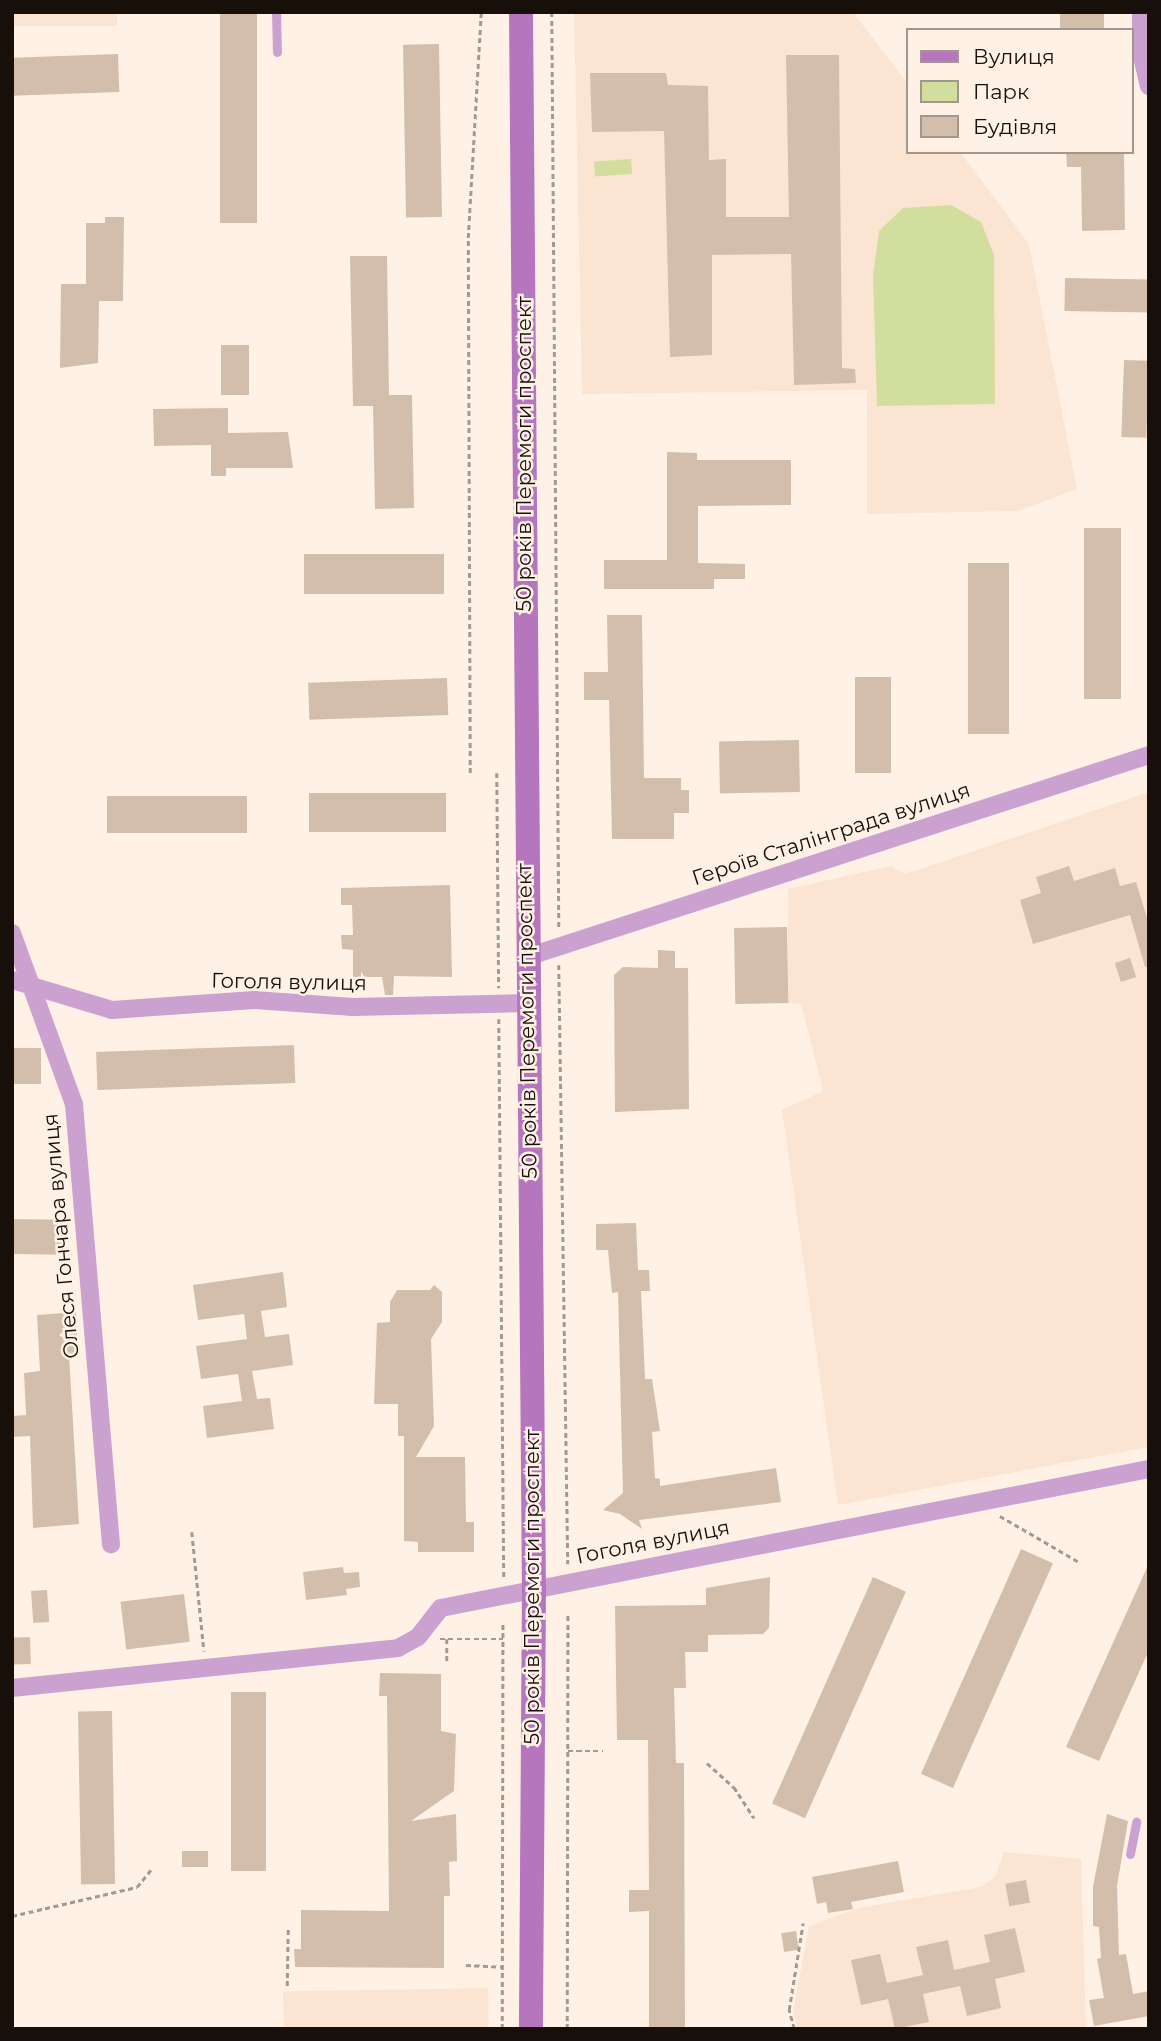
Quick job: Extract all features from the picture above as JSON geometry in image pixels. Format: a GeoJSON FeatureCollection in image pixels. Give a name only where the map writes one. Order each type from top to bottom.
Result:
{"type":"FeatureCollection","features":[{"type":"Feature","properties":{"kind":"main road","name":"50 років Перемоги проспект"},"geometry":{"type":"LineString","coordinates":[[521,12],[527,1003],[534,1588],[531,2029]]}},
{"type":"Feature","properties":{"kind":"street"},"geometry":{"type":"LineString","coordinates":[[1141,12],[1141,52],[1149,86]]}},
{"type":"Feature","properties":{"kind":"street","name":"Героїв Сталінграда вулиця"},"geometry":{"type":"LineString","coordinates":[[527,957],[1149,755]]}},
{"type":"Feature","properties":{"kind":"street","name":"Олеся Гончара вулиця"},"geometry":{"type":"LineString","coordinates":[[12,933],[76,1118],[111,1544]]}},
{"type":"Feature","properties":{"kind":"street","name":"Гоголя вулиця"},"geometry":{"type":"LineString","coordinates":[[12,980],[112,1010],[254,1000],[353,1007],[527,1003]]}},
{"type":"Feature","properties":{"kind":"street","name":"Гоголя вулиця"},"geometry":{"type":"LineString","coordinates":[[12,1688],[206,1670],[397,1648],[418,1637],[441,1608],[1149,1469]]}},
{"type":"Feature","properties":{"kind":"lane"},"geometry":{"type":"LineString","coordinates":[[276,12],[277,52]]}},
{"type":"Feature","properties":{"kind":"lane"},"geometry":{"type":"LineString","coordinates":[[1130,1853],[1136,1822]]}},
{"type":"Feature","properties":{"kind":"path"},"geometry":{"type":"LineString","coordinates":[[470,773],[468,238],[481,12]]}},
{"type":"Feature","properties":{"kind":"path"},"geometry":{"type":"LineString","coordinates":[[552,12],[559,947],[568,1574]]}},
{"type":"Feature","properties":{"kind":"path"},"geometry":{"type":"LineString","coordinates":[[497,773],[504,1586]]}},
{"type":"Feature","properties":{"kind":"path"},"geometry":{"type":"LineString","coordinates":[[999,1516],[1079,1562]]}},
{"type":"Feature","properties":{"kind":"path"},"geometry":{"type":"LineString","coordinates":[[192,1532],[206,1670]]}},
{"type":"Feature","properties":{"kind":"path"},"geometry":{"type":"LineString","coordinates":[[567,2029],[568,1613]]}},
{"type":"Feature","properties":{"kind":"path"},"geometry":{"type":"LineString","coordinates":[[502,2029],[503,1622]]}},
{"type":"Feature","properties":{"kind":"path"},"geometry":{"type":"LineString","coordinates":[[440,1639],[503,1639]]}},
{"type":"Feature","properties":{"kind":"path"},"geometry":{"type":"LineString","coordinates":[[447,1639],[447,1661]]}},
{"type":"Feature","properties":{"kind":"path"},"geometry":{"type":"LineString","coordinates":[[568,1751],[603,1751]]}},
{"type":"Feature","properties":{"kind":"path"},"geometry":{"type":"LineString","coordinates":[[707,1763],[734,1787],[754,1818]]}},
{"type":"Feature","properties":{"kind":"path"},"geometry":{"type":"LineString","coordinates":[[12,1916],[137,1887],[151,1870]]}},
{"type":"Feature","properties":{"kind":"path"},"geometry":{"type":"LineString","coordinates":[[794,2029],[789,2010],[803,1923]]}},
{"type":"Feature","properties":{"kind":"path"},"geometry":{"type":"LineString","coordinates":[[287,1986],[288,1927]]}},
{"type":"Feature","properties":{"kind":"path"},"geometry":{"type":"LineString","coordinates":[[466,1965],[501,1967]]}},
{"type":"Feature","properties":{"kind":"shaded area"},"geometry":{"type":"Polygon","coordinates":[[[12,12],[117,12],[117,26],[12,26],[12,12]]]}},
{"type":"Feature","properties":{"kind":"shaded area"},"geometry":{"type":"Polygon","coordinates":[[[574,12],[853,12],[906,82],[906,154],[962,154],[1029,244],[1077,489],[1018,511],[867,514],[867,390],[582,394],[574,12]]]}},
{"type":"Feature","properties":{"kind":"shaded area"},"geometry":{"type":"Polygon","coordinates":[[[1149,792],[1149,1447],[838,1505],[782,1110],[823,1091],[801,1004],[788,1003],[788,889],[891,866],[905,874],[1149,792]]]}},
{"type":"Feature","properties":{"kind":"shaded area"},"geometry":{"type":"Polygon","coordinates":[[[1004,1852],[1081,1859],[1086,2029],[798,2029],[793,2012],[809,1926],[858,1908],[981,1887],[995,1877],[1004,1852]]]}},
{"type":"Feature","properties":{"kind":"shaded area"},"geometry":{"type":"Polygon","coordinates":[[[488,1988],[489,2029],[284,2029],[283,1992],[488,1988]]]}},
{"type":"Feature","properties":{"kind":"green space"},"geometry":{"type":"Polygon","coordinates":[[[631,159],[632,174],[595,177],[594,162],[631,159]]]}},
{"type":"Feature","properties":{"kind":"green space"},"geometry":{"type":"Polygon","coordinates":[[[951,205],[981,222],[994,255],[995,404],[877,406],[873,276],[879,231],[903,208],[951,205]]]}},
{"type":"Feature","properties":{"kind":"building"},"geometry":{"type":"Polygon","coordinates":[[[220,12],[257,12],[257,223],[220,223],[220,12]]]}},
{"type":"Feature","properties":{"kind":"building"},"geometry":{"type":"Polygon","coordinates":[[[1060,12],[1104,12],[1104,28],[1060,28],[1060,12]]]}},
{"type":"Feature","properties":{"kind":"building"},"geometry":{"type":"Polygon","coordinates":[[[439,44],[442,217],[406,218],[403,45],[439,44]]]}},
{"type":"Feature","properties":{"kind":"building"},"geometry":{"type":"Polygon","coordinates":[[[118,54],[119,92],[13,96],[12,58],[118,54]]]}},
{"type":"Feature","properties":{"kind":"building"},"geometry":{"type":"Polygon","coordinates":[[[786,55],[839,55],[842,368],[855,369],[856,383],[794,385],[791,254],[712,255],[712,355],[670,357],[664,131],[592,132],[590,73],[666,73],[668,85],[708,86],[709,160],[726,159],[726,217],[789,217],[786,55]]]}},
{"type":"Feature","properties":{"kind":"building"},"geometry":{"type":"Polygon","coordinates":[[[1066,154],[1124,154],[1125,230],[1082,231],[1081,167],[1067,167],[1066,154]]]}},
{"type":"Feature","properties":{"kind":"building"},"geometry":{"type":"Polygon","coordinates":[[[105,217],[124,217],[123,301],[99,301],[98,363],[60,368],[61,284],[86,284],[86,223],[105,223],[105,217]]]}},
{"type":"Feature","properties":{"kind":"building"},"geometry":{"type":"Polygon","coordinates":[[[350,256],[387,256],[389,395],[412,395],[414,508],[375,509],[373,406],[353,406],[350,256]]]}},
{"type":"Feature","properties":{"kind":"building"},"geometry":{"type":"Polygon","coordinates":[[[1065,278],[1149,279],[1148,312],[1064,311],[1065,278]]]}},
{"type":"Feature","properties":{"kind":"building"},"geometry":{"type":"Polygon","coordinates":[[[221,345],[249,345],[249,395],[221,395],[221,345]]]}},
{"type":"Feature","properties":{"kind":"building"},"geometry":{"type":"Polygon","coordinates":[[[1124,360],[1149,361],[1146,438],[1121,437],[1124,360]]]}},
{"type":"Feature","properties":{"kind":"building"},"geometry":{"type":"Polygon","coordinates":[[[228,408],[228,433],[288,432],[293,468],[226,468],[226,476],[211,476],[211,445],[154,446],[153,409],[228,408]]]}},
{"type":"Feature","properties":{"kind":"building"},"geometry":{"type":"Polygon","coordinates":[[[667,452],[697,453],[697,460],[791,460],[791,505],[698,506],[698,563],[745,564],[745,579],[714,579],[714,589],[604,589],[604,560],[667,560],[667,452]]]}},
{"type":"Feature","properties":{"kind":"building"},"geometry":{"type":"Polygon","coordinates":[[[1084,528],[1121,528],[1121,699],[1084,699],[1084,528]]]}},
{"type":"Feature","properties":{"kind":"building"},"geometry":{"type":"Polygon","coordinates":[[[304,554],[444,554],[444,594],[304,594],[304,554]]]}},
{"type":"Feature","properties":{"kind":"building"},"geometry":{"type":"Polygon","coordinates":[[[968,563],[1009,563],[1009,734],[968,734],[968,563]]]}},
{"type":"Feature","properties":{"kind":"building"},"geometry":{"type":"Polygon","coordinates":[[[607,615],[642,615],[644,778],[681,778],[681,790],[689,790],[689,813],[674,813],[674,839],[612,839],[609,700],[584,700],[584,672],[608,672],[607,615]]]}},
{"type":"Feature","properties":{"kind":"building"},"geometry":{"type":"Polygon","coordinates":[[[855,677],[891,677],[891,773],[855,773],[855,677]]]}},
{"type":"Feature","properties":{"kind":"building"},"geometry":{"type":"Polygon","coordinates":[[[447,678],[448,715],[309,720],[308,683],[447,678]]]}},
{"type":"Feature","properties":{"kind":"building"},"geometry":{"type":"Polygon","coordinates":[[[799,740],[800,792],[720,793],[719,741],[799,740]]]}},
{"type":"Feature","properties":{"kind":"building"},"geometry":{"type":"Polygon","coordinates":[[[309,793],[446,793],[446,832],[309,832],[309,793]]]}},
{"type":"Feature","properties":{"kind":"building"},"geometry":{"type":"Polygon","coordinates":[[[107,796],[247,796],[247,833],[107,833],[107,796]]]}},
{"type":"Feature","properties":{"kind":"building"},"geometry":{"type":"Polygon","coordinates":[[[1069,866],[1074,881],[1115,868],[1120,886],[1136,882],[1149,924],[1149,967],[1145,967],[1130,915],[1033,944],[1020,900],[1041,893],[1036,877],[1069,866]]]}},
{"type":"Feature","properties":{"kind":"building"},"geometry":{"type":"Polygon","coordinates":[[[450,885],[452,977],[394,976],[393,995],[385,995],[382,977],[353,977],[353,950],[342,949],[341,935],[353,935],[352,905],[341,905],[341,888],[450,885]]]}},
{"type":"Feature","properties":{"kind":"building"},"geometry":{"type":"Polygon","coordinates":[[[787,927],[788,1003],[735,1004],[734,928],[787,927]]]}},
{"type":"Feature","properties":{"kind":"building"},"geometry":{"type":"Polygon","coordinates":[[[658,950],[675,951],[675,968],[688,968],[689,1109],[615,1112],[614,975],[623,967],[658,968],[658,950]]]}},
{"type":"Feature","properties":{"kind":"building"},"geometry":{"type":"Polygon","coordinates":[[[1130,958],[1136,977],[1121,982],[1115,963],[1130,958]]]}},
{"type":"Feature","properties":{"kind":"building"},"geometry":{"type":"Polygon","coordinates":[[[294,1045],[295,1083],[97,1090],[96,1052],[294,1045]]]}},
{"type":"Feature","properties":{"kind":"building"},"geometry":{"type":"Polygon","coordinates":[[[12,1048],[41,1048],[41,1084],[12,1084],[12,1048]]]}},
{"type":"Feature","properties":{"kind":"building"},"geometry":{"type":"Polygon","coordinates":[[[12,1219],[61,1220],[60,1255],[12,1254],[12,1219]]]}},
{"type":"Feature","properties":{"kind":"building"},"geometry":{"type":"Polygon","coordinates":[[[636,1223],[638,1270],[649,1270],[650,1291],[641,1291],[645,1379],[652,1379],[660,1431],[652,1432],[655,1478],[660,1479],[660,1486],[776,1468],[781,1502],[639,1520],[642,1529],[620,1514],[603,1510],[623,1493],[618,1292],[612,1293],[608,1250],[596,1250],[596,1224],[636,1223]]]}},
{"type":"Feature","properties":{"kind":"building"},"geometry":{"type":"Polygon","coordinates":[[[283,1272],[287,1307],[261,1311],[265,1337],[289,1334],[293,1365],[252,1371],[257,1399],[270,1398],[274,1429],[207,1438],[203,1406],[242,1401],[238,1374],[201,1379],[196,1346],[247,1339],[244,1314],[198,1320],[193,1285],[283,1272]]]}},
{"type":"Feature","properties":{"kind":"building"},"geometry":{"type":"Polygon","coordinates":[[[434,1285],[442,1292],[442,1322],[431,1339],[434,1426],[416,1457],[465,1457],[466,1522],[474,1522],[474,1552],[418,1552],[418,1542],[404,1541],[404,1436],[398,1436],[398,1404],[374,1404],[377,1323],[390,1322],[390,1302],[397,1290],[430,1290],[434,1285]]]}},
{"type":"Feature","properties":{"kind":"building"},"geometry":{"type":"Polygon","coordinates":[[[76,1312],[78,1354],[69,1355],[79,1524],[33,1528],[30,1436],[12,1437],[12,1416],[26,1415],[24,1373],[40,1371],[37,1315],[76,1312]]]}},
{"type":"Feature","properties":{"kind":"building"},"geometry":{"type":"Polygon","coordinates":[[[1021,1549],[1053,1563],[953,1788],[921,1774],[1021,1549]]]}},
{"type":"Feature","properties":{"kind":"building"},"geometry":{"type":"Polygon","coordinates":[[[1149,1563],[1149,1650],[1099,1761],[1066,1747],[1149,1563]]]}},
{"type":"Feature","properties":{"kind":"building"},"geometry":{"type":"Polygon","coordinates":[[[343,1567],[344,1573],[359,1572],[360,1587],[346,1589],[347,1595],[306,1600],[303,1572],[343,1567]]]}},
{"type":"Feature","properties":{"kind":"building"},"geometry":{"type":"Polygon","coordinates":[[[770,1577],[769,1628],[763,1634],[708,1635],[708,1652],[685,1652],[686,1688],[674,1688],[676,1763],[684,1763],[685,2029],[649,2029],[649,1911],[629,1912],[629,1890],[649,1890],[648,1740],[617,1740],[615,1606],[706,1605],[706,1588],[770,1577]]]}},
{"type":"Feature","properties":{"kind":"building"},"geometry":{"type":"Polygon","coordinates":[[[873,1577],[906,1592],[805,1818],[772,1804],[873,1577]]]}},
{"type":"Feature","properties":{"kind":"building"},"geometry":{"type":"Polygon","coordinates":[[[47,1590],[49,1622],[33,1623],[31,1591],[47,1590]]]}},
{"type":"Feature","properties":{"kind":"building"},"geometry":{"type":"Polygon","coordinates":[[[184,1594],[190,1642],[126,1649],[120,1602],[184,1594]]]}},
{"type":"Feature","properties":{"kind":"building"},"geometry":{"type":"Polygon","coordinates":[[[30,1637],[31,1664],[13,1665],[12,1638],[30,1637]]]}},
{"type":"Feature","properties":{"kind":"building"},"geometry":{"type":"Polygon","coordinates":[[[380,1673],[441,1674],[441,1731],[456,1734],[454,1791],[411,1821],[456,1814],[457,1861],[449,1862],[450,1896],[444,1896],[444,1968],[295,1967],[294,1949],[301,1949],[301,1910],[389,1911],[387,1696],[379,1696],[380,1673]]]}},
{"type":"Feature","properties":{"kind":"building"},"geometry":{"type":"Polygon","coordinates":[[[231,1692],[266,1692],[266,1871],[231,1871],[231,1692]]]}},
{"type":"Feature","properties":{"kind":"building"},"geometry":{"type":"Polygon","coordinates":[[[112,1711],[115,1884],[81,1885],[78,1712],[112,1711]]]}},
{"type":"Feature","properties":{"kind":"building"},"geometry":{"type":"Polygon","coordinates":[[[1107,1814],[1128,1821],[1117,1886],[1119,1955],[1126,1954],[1133,1994],[1149,1991],[1149,2016],[1094,2026],[1089,2000],[1104,1998],[1097,1959],[1101,1958],[1099,1927],[1093,1926],[1093,1887],[1107,1814]]]}},
{"type":"Feature","properties":{"kind":"building"},"geometry":{"type":"Polygon","coordinates":[[[182,1851],[208,1851],[208,1867],[182,1867],[182,1851]]]}},
{"type":"Feature","properties":{"kind":"building"},"geometry":{"type":"Polygon","coordinates":[[[898,1861],[904,1892],[851,1902],[853,1909],[828,1913],[826,1902],[817,1904],[812,1877],[898,1861]]]}},
{"type":"Feature","properties":{"kind":"building"},"geometry":{"type":"Polygon","coordinates":[[[1026,1880],[1030,1903],[1009,1906],[1005,1884],[1026,1880]]]}},
{"type":"Feature","properties":{"kind":"building"},"geometry":{"type":"Polygon","coordinates":[[[1015,1928],[1025,1972],[995,1979],[1001,2008],[967,2016],[960,1986],[923,1994],[929,2022],[895,2029],[888,1999],[861,2005],[851,1960],[880,1954],[887,1983],[923,1975],[916,1947],[948,1940],[954,1970],[990,1962],[984,1935],[1015,1928]]]}},
{"type":"Feature","properties":{"kind":"building"},"geometry":{"type":"Polygon","coordinates":[[[796,1931],[799,1950],[784,1952],[781,1933],[796,1931]]]}}]}
